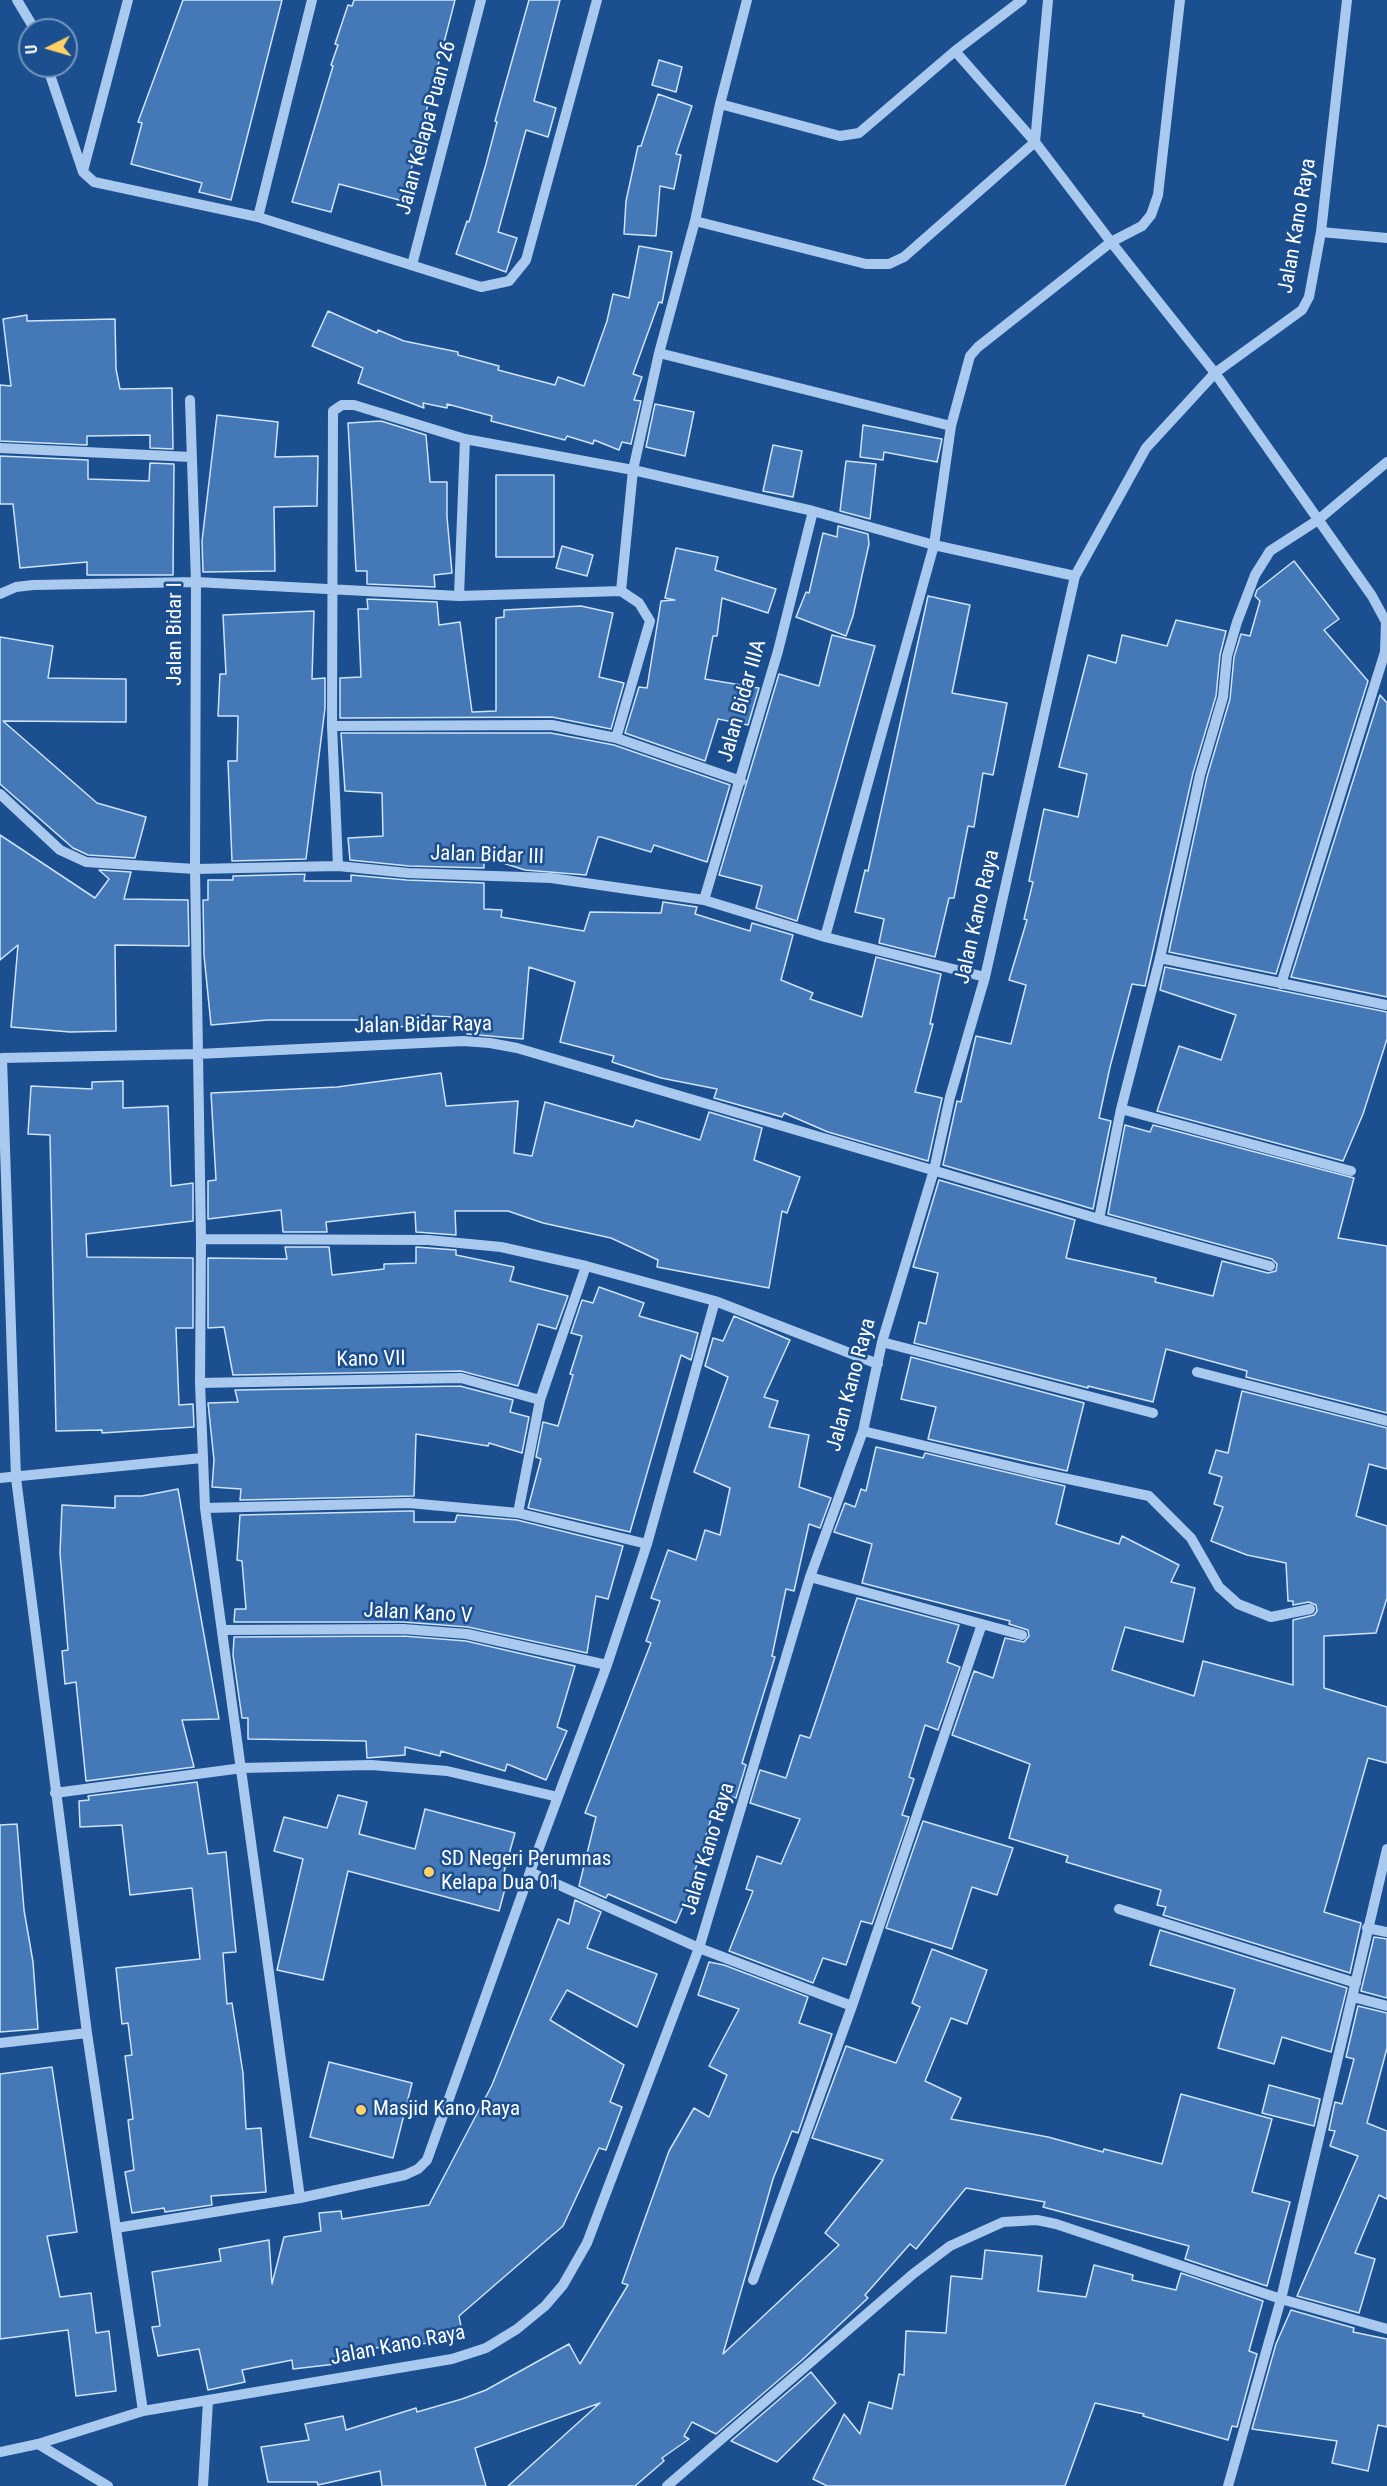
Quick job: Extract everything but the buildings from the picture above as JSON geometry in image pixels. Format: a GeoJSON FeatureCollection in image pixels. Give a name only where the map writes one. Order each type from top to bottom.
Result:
{"type":"FeatureCollection","features":[{"type":"Feature","properties":{"kind":"street"},"geometry":{"type":"LineString","coordinates":[[17,0],[28,18]]}},
{"type":"Feature","properties":{"kind":"street"},"geometry":{"type":"LineString","coordinates":[[83,172],[128,0]]}},
{"type":"Feature","properties":{"kind":"street"},"geometry":{"type":"LineString","coordinates":[[258,217],[312,0]]}},
{"type":"Feature","properties":{"kind":"street","name":"Jalan Kelapa Puan 26"},"geometry":{"type":"LineString","coordinates":[[412,266],[481,0]]}},
{"type":"Feature","properties":{"kind":"street"},"geometry":{"type":"LineString","coordinates":[[51,78],[83,172],[94,182],[258,217],[481,287],[509,281],[526,260],[597,0]]}},
{"type":"Feature","properties":{"kind":"street"},"geometry":{"type":"LineString","coordinates":[[621,591],[633,470],[659,353],[747,0]]}},
{"type":"Feature","properties":{"kind":"street"},"geometry":{"type":"LineString","coordinates":[[720,104],[849,136],[859,133],[955,51],[1022,0]]}},
{"type":"Feature","properties":{"kind":"street"},"geometry":{"type":"LineString","coordinates":[[694,220],[838,259],[866,264],[889,264],[904,257],[1035,142],[1048,0]]}},
{"type":"Feature","properties":{"kind":"street"},"geometry":{"type":"LineString","coordinates":[[825,937],[934,545],[951,426],[970,356],[978,347],[1111,242],[1142,226],[1151,215],[1158,195],[1180,0]]}},
{"type":"Feature","properties":{"kind":"street","name":"Jalan Kano Raya"},"geometry":{"type":"LineString","coordinates":[[0,2452],[38,2444],[143,2411],[453,2359],[486,2348],[517,2329],[545,2306],[563,2285],[586,2243],[699,1948],[810,1577],[863,1431],[882,1342],[934,1170],[950,1097],[985,978],[1076,576],[1146,448],[1215,373],[1302,310],[1309,297],[1321,232],[1347,0]]}},
{"type":"Feature","properties":{"kind":"street"},"geometry":{"type":"LineString","coordinates":[[955,51],[1035,142],[1215,373],[1372,596],[1386,622],[1385,652],[1281,984]]}},
{"type":"Feature","properties":{"kind":"street"},"geometry":{"type":"LineString","coordinates":[[1321,232],[1387,238]]}},
{"type":"Feature","properties":{"kind":"street"},"geometry":{"type":"LineString","coordinates":[[659,353],[951,426]]}},
{"type":"Feature","properties":{"kind":"street","name":"Jalan Bidar I"},"geometry":{"type":"LineString","coordinates":[[190,400],[196,582],[195,869],[201,1239],[200,1383],[205,1508],[224,1630],[300,2198]]}},
{"type":"Feature","properties":{"kind":"street"},"geometry":{"type":"LineString","coordinates":[[338,866],[332,726],[333,411],[342,405],[354,405],[465,439],[633,470],[813,511],[934,545],[1076,576]]}},
{"type":"Feature","properties":{"kind":"street"},"geometry":{"type":"LineString","coordinates":[[459,596],[465,439]]}},
{"type":"Feature","properties":{"kind":"street"},"geometry":{"type":"LineString","coordinates":[[0,448],[191,457]]}},
{"type":"Feature","properties":{"kind":"street"},"geometry":{"type":"LineString","coordinates":[[1099,1219],[1121,1109],[1160,958],[1200,774],[1223,697],[1227,656],[1237,622],[1255,575],[1270,550],[1318,520],[1387,462]]}},
{"type":"Feature","properties":{"kind":"street","name":"Jalan Bidar IIIA"},"geometry":{"type":"LineString","coordinates":[[704,900],[778,651],[813,511]]}},
{"type":"Feature","properties":{"kind":"street"},"geometry":{"type":"LineString","coordinates":[[0,594],[16,587],[33,585],[196,582],[459,596],[621,591],[639,603],[650,621],[616,738]]}},
{"type":"Feature","properties":{"kind":"street"},"geometry":{"type":"LineString","coordinates":[[332,726],[552,725],[616,738],[741,781]]}},
{"type":"Feature","properties":{"kind":"street","name":"Jalan Bidar III"},"geometry":{"type":"LineString","coordinates":[[0,794],[60,850],[86,862],[195,869],[338,866],[408,873],[551,878],[704,900],[825,937],[985,978]]}},
{"type":"Feature","properties":{"kind":"street"},"geometry":{"type":"LineString","coordinates":[[1160,958],[1387,1005]]}},
{"type":"Feature","properties":{"kind":"street","name":"Jalan Bidar Raya"},"geometry":{"type":"LineString","coordinates":[[1,1057],[198,1054],[463,1041],[490,1043],[518,1048],[1099,1219],[1270,1266]]}},
{"type":"Feature","properties":{"kind":"street"},"geometry":{"type":"LineString","coordinates":[[1,1057],[16,1478],[87,2033],[143,2411]]}},
{"type":"Feature","properties":{"kind":"street"},"geometry":{"type":"LineString","coordinates":[[1121,1109],[1351,1171]]}},
{"type":"Feature","properties":{"kind":"street"},"geometry":{"type":"LineString","coordinates":[[201,1239],[428,1240],[501,1247],[586,1266],[715,1301],[878,1364]]}},
{"type":"Feature","properties":{"kind":"street"},"geometry":{"type":"LineString","coordinates":[[518,1513],[540,1400],[586,1266]]}},
{"type":"Feature","properties":{"kind":"street"},"geometry":{"type":"LineString","coordinates":[[116,2228],[300,2198],[405,2175],[418,2169],[427,2160],[530,1872],[608,1665],[647,1544],[715,1301]]}},
{"type":"Feature","properties":{"kind":"street"},"geometry":{"type":"LineString","coordinates":[[882,1342],[1154,1413]]}},
{"type":"Feature","properties":{"kind":"street"},"geometry":{"type":"LineString","coordinates":[[1197,1372],[1387,1421]]}},
{"type":"Feature","properties":{"kind":"street","name":"Kano VII"},"geometry":{"type":"LineString","coordinates":[[200,1383],[461,1378],[540,1400]]}},
{"type":"Feature","properties":{"kind":"street"},"geometry":{"type":"LineString","coordinates":[[863,1431],[1030,1471],[1149,1496],[1191,1538],[1219,1587],[1238,1604],[1271,1617],[1310,1609]]}},
{"type":"Feature","properties":{"kind":"street"},"geometry":{"type":"LineString","coordinates":[[0,1478],[202,1458]]}},
{"type":"Feature","properties":{"kind":"street"},"geometry":{"type":"LineString","coordinates":[[205,1508],[409,1503],[518,1513],[647,1544]]}},
{"type":"Feature","properties":{"kind":"street"},"geometry":{"type":"LineString","coordinates":[[810,1577],[1022,1635]]}},
{"type":"Feature","properties":{"kind":"street"},"geometry":{"type":"LineString","coordinates":[[753,2280],[852,2006],[982,1624]]}},
{"type":"Feature","properties":{"kind":"street","name":"Jalan Kano V"},"geometry":{"type":"LineString","coordinates":[[224,1630],[403,1629],[467,1634],[608,1665]]}},
{"type":"Feature","properties":{"kind":"street"},"geometry":{"type":"LineString","coordinates":[[55,1793],[242,1768],[412,1767],[447,1771],[558,1797]]}},
{"type":"Feature","properties":{"kind":"street"},"geometry":{"type":"LineString","coordinates":[[1228,2486],[1281,2299],[1387,1849]]}},
{"type":"Feature","properties":{"kind":"street"},"geometry":{"type":"LineString","coordinates":[[530,1872],[699,1948],[852,2006]]}},
{"type":"Feature","properties":{"kind":"street"},"geometry":{"type":"LineString","coordinates":[[1119,1909],[1356,1983]]}},
{"type":"Feature","properties":{"kind":"street"},"geometry":{"type":"LineString","coordinates":[[1367,1928],[1387,1932]]}},
{"type":"Feature","properties":{"kind":"street"},"geometry":{"type":"LineString","coordinates":[[1353,1997],[1387,2006]]}},
{"type":"Feature","properties":{"kind":"street"},"geometry":{"type":"LineString","coordinates":[[0,2043],[87,2033]]}},
{"type":"Feature","properties":{"kind":"street"},"geometry":{"type":"LineString","coordinates":[[667,2486],[913,2274],[950,2246],[990,2225],[1019,2220],[1056,2223],[1281,2299],[1387,2329]]}},
{"type":"Feature","properties":{"kind":"street"},"geometry":{"type":"LineString","coordinates":[[202,2486],[208,2401]]}},
{"type":"Feature","properties":{"kind":"street"},"geometry":{"type":"LineString","coordinates":[[38,2444],[108,2486]]}},
{"type":"Feature","properties":{"kind":"place","name":"SD Negeri Perumnas Kelapa Dua 01"},"geometry":{"type":"Point","coordinates":[429,1872]}},
{"type":"Feature","properties":{"kind":"place","name":"Masjid Kano Raya"},"geometry":{"type":"Point","coordinates":[361,2110]}}]}
